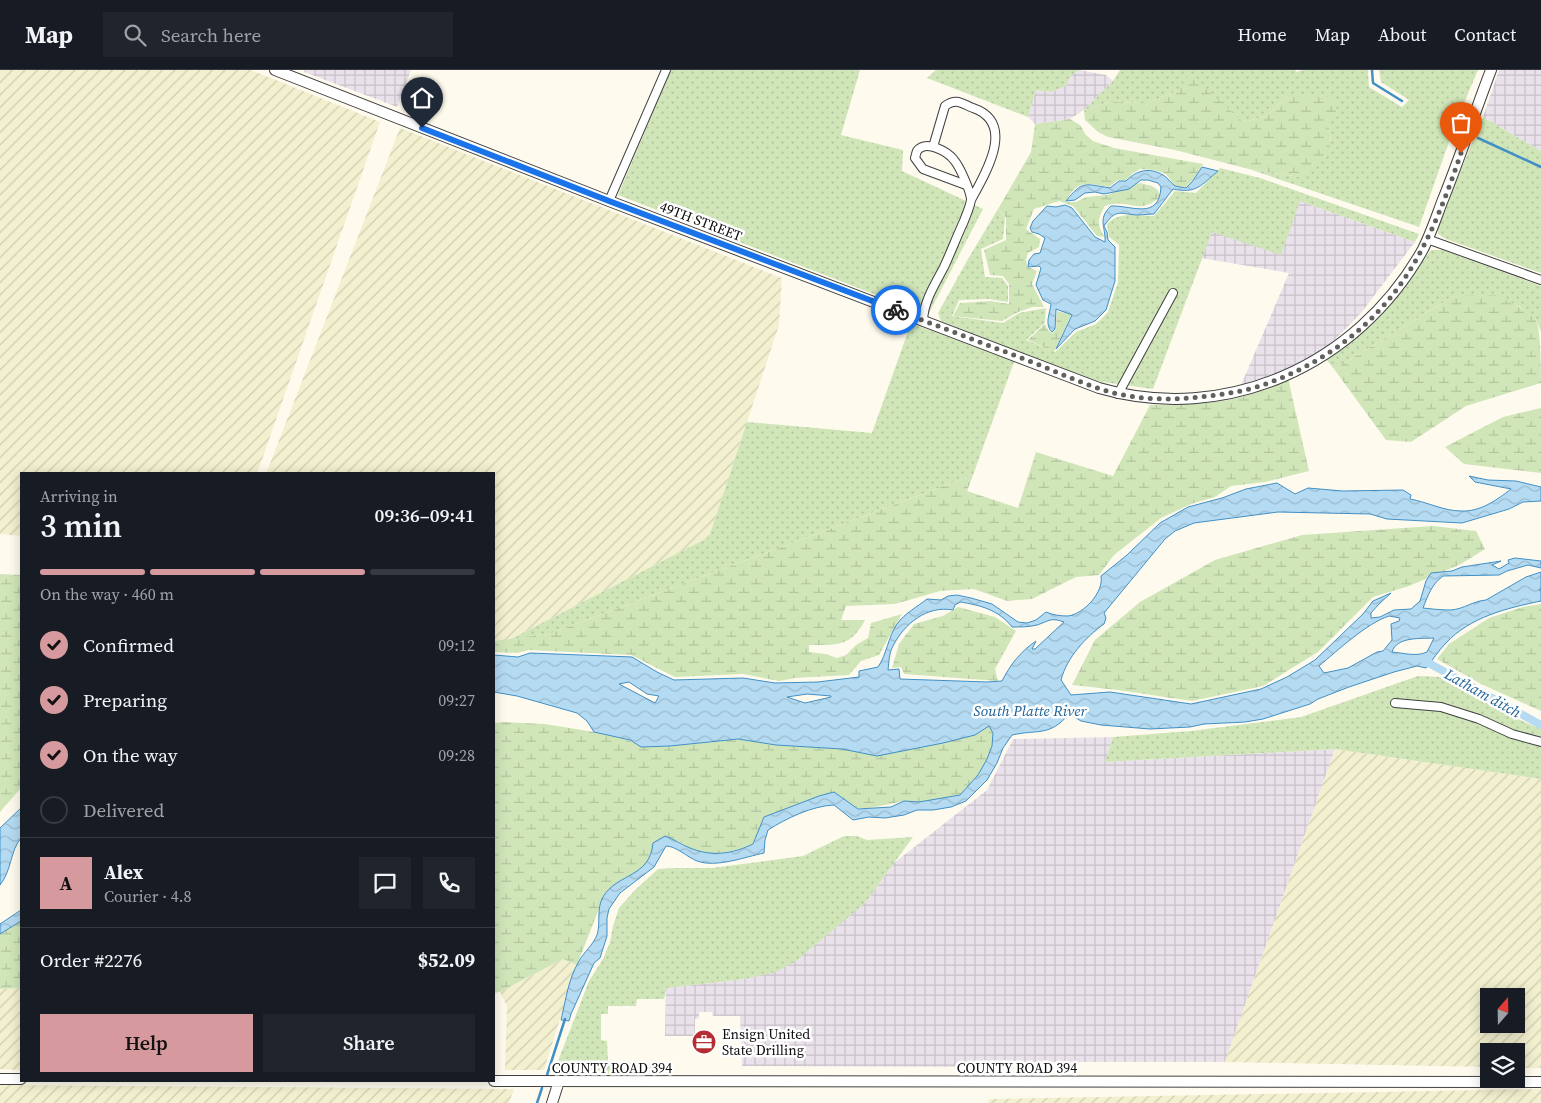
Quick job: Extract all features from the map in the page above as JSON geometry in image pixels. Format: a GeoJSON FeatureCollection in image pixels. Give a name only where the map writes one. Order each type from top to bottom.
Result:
{"type":"FeatureCollection","features":[{"type":"Feature","properties":{"kind":"street","name":"49TH STREET"},"geometry":{"type":"LineString","coordinates":[[275,70],[609,201],[1077,380],[1118,394],[1149,399],[1172,400],[1223,395],[1270,383],[1321,358],[1369,320],[1397,290],[1427,240],[1491,70]]}},
{"type":"Feature","properties":{"kind":"street"},"geometry":{"type":"LineString","coordinates":[[609,201],[666,70]]}},
{"type":"Feature","properties":{"kind":"street"},"geometry":{"type":"LineString","coordinates":[[923,320],[923,313],[930,291],[945,266],[971,200],[986,174],[996,141],[996,132],[989,118],[977,109],[955,101],[944,106],[933,146]]}},
{"type":"Feature","properties":{"kind":"street"},"geometry":{"type":"LineString","coordinates":[[966,185],[923,169],[915,158],[917,150],[933,146],[949,154],[956,161],[966,185],[971,200]]}},
{"type":"Feature","properties":{"kind":"street"},"geometry":{"type":"LineString","coordinates":[[1427,240],[1541,280]]}},
{"type":"Feature","properties":{"kind":"street"},"geometry":{"type":"LineString","coordinates":[[1118,394],[1174,293]]}},
{"type":"Feature","properties":{"kind":"street"},"geometry":{"type":"LineString","coordinates":[[1395,703],[1441,707],[1479,719],[1512,734],[1541,742]]}},
{"type":"Feature","properties":{"kind":"street"},"geometry":{"type":"LineString","coordinates":[[0,1079],[20,1079]]}},
{"type":"Feature","properties":{"kind":"street","name":"COUNTY ROAD 394"},"geometry":{"type":"LineString","coordinates":[[495,1081],[1541,1082]]}},
{"type":"Feature","properties":{"kind":"street"},"geometry":{"type":"LineString","coordinates":[[552,1103],[559,1081]]}},
{"type":"Feature","properties":{"kind":"shaded area"},"geometry":{"type":"Polygon","coordinates":[[[0,70],[251,70],[380,122],[258,472],[20,472],[20,536],[0,534],[0,70]]]}},
{"type":"Feature","properties":{"kind":"shaded area"},"geometry":{"type":"Polygon","coordinates":[[[305,70],[411,70],[397,107],[304,72],[305,70]]]}},
{"type":"Feature","properties":{"kind":"shaded area"},"geometry":{"type":"Polygon","coordinates":[[[1080,70],[1106,75],[1113,81],[1084,110],[1070,119],[1035,124],[1028,117],[1036,90],[1051,92],[1067,85],[1070,76],[1080,70]]]}},
{"type":"Feature","properties":{"kind":"shaded area"},"geometry":{"type":"Polygon","coordinates":[[[1499,70],[1541,70],[1541,151],[1483,117],[1499,70]]]}},
{"type":"Feature","properties":{"kind":"shaded area"},"geometry":{"type":"Polygon","coordinates":[[[400,128],[782,278],[779,325],[709,537],[509,640],[495,641],[495,472],[267,472],[400,128]]]}},
{"type":"Feature","properties":{"kind":"shaded area"},"geometry":{"type":"Polygon","coordinates":[[[1300,201],[1415,242],[1361,313],[1321,354],[1285,370],[1241,385],[1289,273],[1201,258],[1212,232],[1300,201]]]}},
{"type":"Feature","properties":{"kind":"shaded area"},"geometry":{"type":"Polygon","coordinates":[[[1113,737],[1105,762],[1335,749],[1225,1062],[1030,1062],[985,1067],[742,1066],[740,1016],[713,1016],[712,1012],[699,1012],[699,1018],[695,1019],[695,1036],[665,1036],[666,988],[745,979],[865,903],[894,863],[987,790],[1013,739],[1113,737]]]}},
{"type":"Feature","properties":{"kind":"shaded area"},"geometry":{"type":"Polygon","coordinates":[[[1335,749],[1541,779],[1541,1068],[1525,1068],[1525,1043],[1480,1043],[1480,1067],[1225,1062],[1335,749]]]}},
{"type":"Feature","properties":{"kind":"shaded area"},"geometry":{"type":"Polygon","coordinates":[[[563,959],[577,965],[544,1070],[505,1070],[507,1006],[500,992],[563,959]]]}},
{"type":"Feature","properties":{"kind":"shaded area"},"geometry":{"type":"Polygon","coordinates":[[[20,988],[20,1070],[0,1069],[0,989],[20,988]]]}},
{"type":"Feature","properties":{"kind":"shaded area"},"geometry":{"type":"Polygon","coordinates":[[[0,1085],[514,1089],[509,1103],[0,1103],[0,1085]]]}},
{"type":"Feature","properties":{"kind":"shaded area"},"geometry":{"type":"Polygon","coordinates":[[[1541,1089],[1541,1103],[988,1103],[989,1099],[1541,1089]]]}},
{"type":"Feature","properties":{"kind":"green space"},"geometry":{"type":"Polygon","coordinates":[[[671,70],[860,70],[841,135],[903,150],[902,171],[983,209],[928,315],[618,195],[671,70]]]}},
{"type":"Feature","properties":{"kind":"green space"},"geometry":{"type":"Polygon","coordinates":[[[936,70],[1080,70],[1070,77],[1068,85],[1051,92],[1036,90],[1028,117],[927,78],[936,70]]]}},
{"type":"Feature","properties":{"kind":"green space"},"geometry":{"type":"Polygon","coordinates":[[[1120,70],[1295,70],[1297,72],[1302,70],[1368,70],[1369,87],[1402,107],[1409,100],[1381,82],[1379,70],[1478,70],[1456,122],[1419,227],[1249,169],[1300,177],[1331,144],[1329,125],[1287,96],[1267,116],[1243,122],[1177,91],[1148,103],[1109,102],[1084,110],[1113,81],[1120,70]]]}},
{"type":"Feature","properties":{"kind":"green space"},"geometry":{"type":"Polygon","coordinates":[[[1190,74],[1243,122],[1267,116],[1287,96],[1335,97],[1336,116],[1329,125],[1331,144],[1314,171],[1300,177],[1249,169],[1175,150],[1108,137],[1098,132],[1085,120],[1084,110],[1109,102],[1148,103],[1177,91],[1190,74]]]}},
{"type":"Feature","properties":{"kind":"green space"},"geometry":{"type":"Polygon","coordinates":[[[1483,117],[1541,151],[1541,273],[1446,239],[1438,234],[1438,224],[1483,117]]]}},
{"type":"Feature","properties":{"kind":"green space"},"geometry":{"type":"Polygon","coordinates":[[[1070,119],[1080,125],[1086,135],[1093,141],[1114,148],[1203,164],[1186,187],[1175,186],[1166,174],[1154,170],[1140,169],[1126,180],[1118,180],[1109,187],[1095,184],[1078,186],[1066,202],[1076,202],[1086,197],[1107,195],[1140,183],[1152,186],[1158,190],[1160,197],[1145,206],[1113,204],[1105,206],[1099,225],[1105,237],[1097,236],[1073,206],[1059,201],[1034,209],[1026,229],[1040,239],[1039,247],[1028,253],[1026,260],[1028,267],[1037,271],[1032,284],[1044,307],[1033,307],[1018,312],[1002,321],[953,316],[960,303],[991,301],[1009,304],[1009,284],[1003,276],[990,275],[984,250],[1006,240],[1006,218],[998,209],[1031,152],[1035,124],[1070,119]]]}},
{"type":"Feature","properties":{"kind":"green space"},"geometry":{"type":"Polygon","coordinates":[[[1220,168],[1260,178],[1419,234],[1415,242],[1300,201],[1281,255],[1212,232],[1153,389],[1089,380],[941,321],[938,313],[998,209],[1005,218],[1003,239],[981,249],[985,277],[1002,278],[1008,286],[1008,302],[989,299],[959,300],[952,316],[1003,323],[1019,313],[1046,308],[1045,323],[1026,340],[1055,352],[1076,332],[1096,324],[1108,312],[1118,282],[1119,245],[1109,237],[1107,224],[1117,217],[1135,215],[1154,216],[1175,191],[1196,193],[1220,168]]]}},
{"type":"Feature","properties":{"kind":"green space"},"geometry":{"type":"Polygon","coordinates":[[[1431,250],[1443,250],[1541,286],[1541,332],[1536,320],[1519,306],[1454,296],[1334,369],[1326,359],[1376,320],[1431,250]]]}},
{"type":"Feature","properties":{"kind":"green space"},"geometry":{"type":"Polygon","coordinates":[[[1495,295],[1522,309],[1536,320],[1540,341],[1541,383],[1466,406],[1411,442],[1386,440],[1334,369],[1454,296],[1495,295]]]}},
{"type":"Feature","properties":{"kind":"green space"},"geometry":{"type":"Polygon","coordinates":[[[1057,311],[1071,315],[1054,352],[1028,340],[1045,324],[1052,333],[1056,329],[1057,311]]]}},
{"type":"Feature","properties":{"kind":"green space"},"geometry":{"type":"Polygon","coordinates":[[[911,323],[1014,362],[973,475],[549,634],[509,640],[709,537],[747,422],[872,433],[911,323]]]}},
{"type":"Feature","properties":{"kind":"green space"},"geometry":{"type":"Polygon","coordinates":[[[1288,378],[1309,471],[1265,482],[1231,486],[1215,497],[1191,504],[1161,518],[1114,555],[1099,575],[1076,577],[1032,599],[1007,601],[974,589],[940,591],[895,604],[846,606],[841,620],[865,620],[860,629],[849,640],[842,643],[809,645],[809,652],[826,654],[837,658],[846,655],[856,645],[868,638],[871,623],[902,614],[879,655],[861,661],[849,675],[795,678],[779,681],[743,674],[675,677],[631,655],[529,650],[517,653],[495,652],[495,641],[549,634],[973,475],[967,491],[1018,508],[1036,452],[1113,476],[1150,405],[1198,404],[1222,401],[1234,399],[1272,386],[1288,378]]]}},
{"type":"Feature","properties":{"kind":"green space"},"geometry":{"type":"Polygon","coordinates":[[[1541,408],[1541,473],[1464,464],[1445,447],[1503,417],[1541,408]]]}},
{"type":"Feature","properties":{"kind":"green space"},"geometry":{"type":"Polygon","coordinates":[[[1433,526],[1476,531],[1485,549],[1461,564],[1409,586],[1373,597],[1318,652],[1263,686],[1192,701],[1072,685],[1095,640],[1140,602],[1215,560],[1302,535],[1433,526]]]}},
{"type":"Feature","properties":{"kind":"green space"},"geometry":{"type":"Polygon","coordinates":[[[0,574],[20,575],[20,789],[0,812],[0,574]]]}},
{"type":"Feature","properties":{"kind":"green space"},"geometry":{"type":"Polygon","coordinates":[[[1541,604],[1541,711],[1481,684],[1437,659],[1449,644],[1489,618],[1523,607],[1541,604]]]}},
{"type":"Feature","properties":{"kind":"green space"},"geometry":{"type":"Polygon","coordinates":[[[958,607],[995,617],[1016,631],[995,669],[998,681],[904,674],[901,667],[892,668],[899,644],[914,624],[943,616],[958,607]]]}},
{"type":"Feature","properties":{"kind":"green space"},"geometry":{"type":"Polygon","coordinates":[[[1418,676],[1442,677],[1506,714],[1541,729],[1541,779],[1335,749],[1105,762],[1113,737],[1191,731],[1301,717],[1418,676]]]}},
{"type":"Feature","properties":{"kind":"green space"},"geometry":{"type":"Polygon","coordinates":[[[495,723],[545,724],[594,732],[628,740],[641,747],[738,739],[776,745],[842,749],[975,735],[989,726],[993,733],[992,746],[987,759],[978,775],[960,795],[919,802],[904,801],[870,808],[857,808],[834,792],[764,817],[753,844],[738,850],[707,853],[691,849],[675,840],[653,843],[653,853],[648,863],[604,896],[577,965],[563,959],[495,993],[495,723]]]}},
{"type":"Feature","properties":{"kind":"green space"},"geometry":{"type":"Polygon","coordinates":[[[844,836],[857,836],[867,840],[913,837],[865,903],[796,961],[776,972],[745,979],[667,988],[664,999],[637,999],[636,1006],[608,1006],[608,1014],[601,1014],[601,1040],[607,1041],[608,1062],[655,1064],[652,1071],[637,1074],[553,1074],[589,981],[603,959],[610,942],[619,908],[658,869],[712,868],[803,856],[844,836]]]}},
{"type":"Feature","properties":{"kind":"green space"},"geometry":{"type":"Polygon","coordinates":[[[20,922],[20,988],[0,989],[0,934],[20,922]]]}},
{"type":"Feature","properties":{"kind":"water"},"geometry":{"type":"Polygon","coordinates":[[[1202,167],[1218,171],[1203,184],[1193,189],[1173,189],[1154,214],[1119,213],[1108,220],[1104,226],[1108,240],[1115,247],[1115,281],[1106,310],[1095,321],[1075,329],[1056,349],[1072,315],[1056,309],[1055,329],[1052,332],[1048,326],[1051,304],[1043,300],[1036,285],[1041,268],[1039,266],[1028,267],[1029,260],[1034,254],[1040,253],[1045,238],[1032,232],[1030,228],[1033,221],[1047,206],[1065,205],[1072,208],[1095,237],[1105,242],[1103,219],[1111,206],[1135,209],[1150,208],[1159,198],[1161,187],[1158,183],[1141,180],[1129,189],[1104,194],[1095,192],[1085,193],[1075,200],[1066,201],[1076,190],[1085,185],[1110,188],[1119,181],[1126,181],[1134,174],[1148,170],[1163,175],[1175,186],[1186,188],[1202,167]]]}},
{"type":"Feature","properties":{"kind":"water","name":"South Platte River"},"geometry":{"type":"Polygon","coordinates":[[[1469,476],[1488,480],[1516,481],[1541,487],[1541,501],[1523,502],[1509,509],[1462,523],[1387,519],[1370,514],[1278,512],[1194,523],[1175,531],[1165,539],[1104,613],[1106,618],[1104,624],[1072,656],[1061,680],[1071,695],[1110,692],[1191,704],[1261,689],[1287,677],[1315,660],[1363,614],[1373,601],[1391,593],[1371,613],[1371,618],[1380,617],[1394,610],[1411,609],[1420,601],[1426,581],[1431,573],[1452,571],[1462,567],[1501,561],[1492,565],[1499,569],[1509,563],[1508,560],[1515,558],[1541,561],[1541,568],[1528,565],[1499,575],[1443,576],[1433,586],[1423,608],[1451,610],[1460,608],[1486,600],[1526,577],[1541,572],[1541,589],[1539,590],[1541,591],[1541,601],[1490,615],[1466,626],[1440,649],[1426,668],[1417,666],[1394,672],[1349,687],[1310,704],[1263,719],[1190,727],[1150,729],[1101,725],[1081,721],[1069,714],[1049,729],[1012,735],[1003,748],[987,780],[966,801],[951,807],[917,810],[904,815],[885,818],[869,817],[853,820],[834,805],[808,810],[768,830],[764,853],[722,863],[697,861],[670,846],[666,846],[654,867],[620,893],[609,909],[607,936],[600,958],[594,963],[569,1021],[561,1020],[572,975],[597,935],[600,906],[603,897],[616,883],[640,869],[646,863],[651,854],[653,843],[665,836],[690,848],[706,853],[730,852],[753,844],[764,817],[834,792],[858,809],[891,807],[904,801],[919,802],[960,795],[978,775],[987,759],[992,746],[993,733],[989,726],[975,735],[877,756],[842,749],[776,745],[738,739],[641,747],[630,740],[594,732],[587,721],[577,713],[517,696],[495,692],[495,655],[518,657],[530,653],[632,657],[674,680],[743,678],[775,683],[818,682],[859,677],[859,671],[878,667],[897,624],[907,613],[927,599],[941,600],[948,596],[957,595],[971,598],[992,604],[1018,622],[1027,623],[1036,620],[1046,612],[1062,616],[1074,614],[1092,601],[1099,589],[1101,576],[1127,555],[1160,523],[1188,507],[1246,489],[1277,483],[1295,494],[1308,488],[1343,491],[1403,490],[1411,495],[1410,499],[1448,510],[1468,511],[1488,504],[1511,489],[1475,482],[1469,476]],[[960,602],[955,605],[953,610],[943,609],[925,613],[903,630],[892,649],[888,670],[899,669],[900,679],[1002,681],[1012,664],[1025,649],[1036,641],[1032,649],[1035,649],[1064,622],[1053,620],[1034,626],[1012,627],[1001,616],[989,609],[960,602]],[[1389,616],[1352,638],[1319,666],[1324,673],[1348,668],[1377,652],[1383,651],[1392,640],[1391,624],[1399,621],[1400,618],[1389,616]],[[1434,638],[1404,641],[1399,643],[1392,652],[1414,654],[1427,652],[1434,638]],[[629,682],[619,684],[655,703],[659,696],[647,694],[629,682]],[[807,694],[787,697],[805,703],[831,696],[807,694]]]}},
{"type":"Feature","properties":{"kind":"water"},"geometry":{"type":"Polygon","coordinates":[[[20,809],[20,839],[7,873],[0,885],[0,828],[20,809]]]}},
{"type":"Feature","properties":{"kind":"water"},"geometry":{"type":"Polygon","coordinates":[[[20,911],[20,922],[0,934],[0,924],[20,911]]]}},
{"type":"Feature","properties":{"kind":"waterway"},"geometry":{"type":"LineString","coordinates":[[1372,70],[1373,83],[1402,101]]}},
{"type":"Feature","properties":{"kind":"waterway"},"geometry":{"type":"LineString","coordinates":[[1478,138],[1541,167]]}},
{"type":"Feature","properties":{"kind":"waterway","name":"Latham ditch"},"geometry":{"type":"LineString","coordinates":[[1425,661],[1541,725]]}},
{"type":"Feature","properties":{"kind":"waterway"},"geometry":{"type":"LineString","coordinates":[[547,1075],[565,1019]]}},
{"type":"Feature","properties":{"kind":"waterway"},"geometry":{"type":"LineString","coordinates":[[537,1103],[542,1088]]}},
{"type":"Feature","properties":{"kind":"way so far"},"geometry":{"type":"LineString","coordinates":[[896,310],[1118,394],[1149,399],[1172,400],[1223,395],[1246,390],[1270,383],[1321,358],[1363,326],[1380,309],[1397,290],[1423,248],[1461,153]]}},
{"type":"Feature","properties":{"kind":"place","name":"Ensign United State Drilling"},"geometry":{"type":"Point","coordinates":[704,1042]}},
{"type":"Feature","properties":{"kind":"route"},"geometry":{"type":"LineString","coordinates":[[422,128],[896,310]]}}]}
